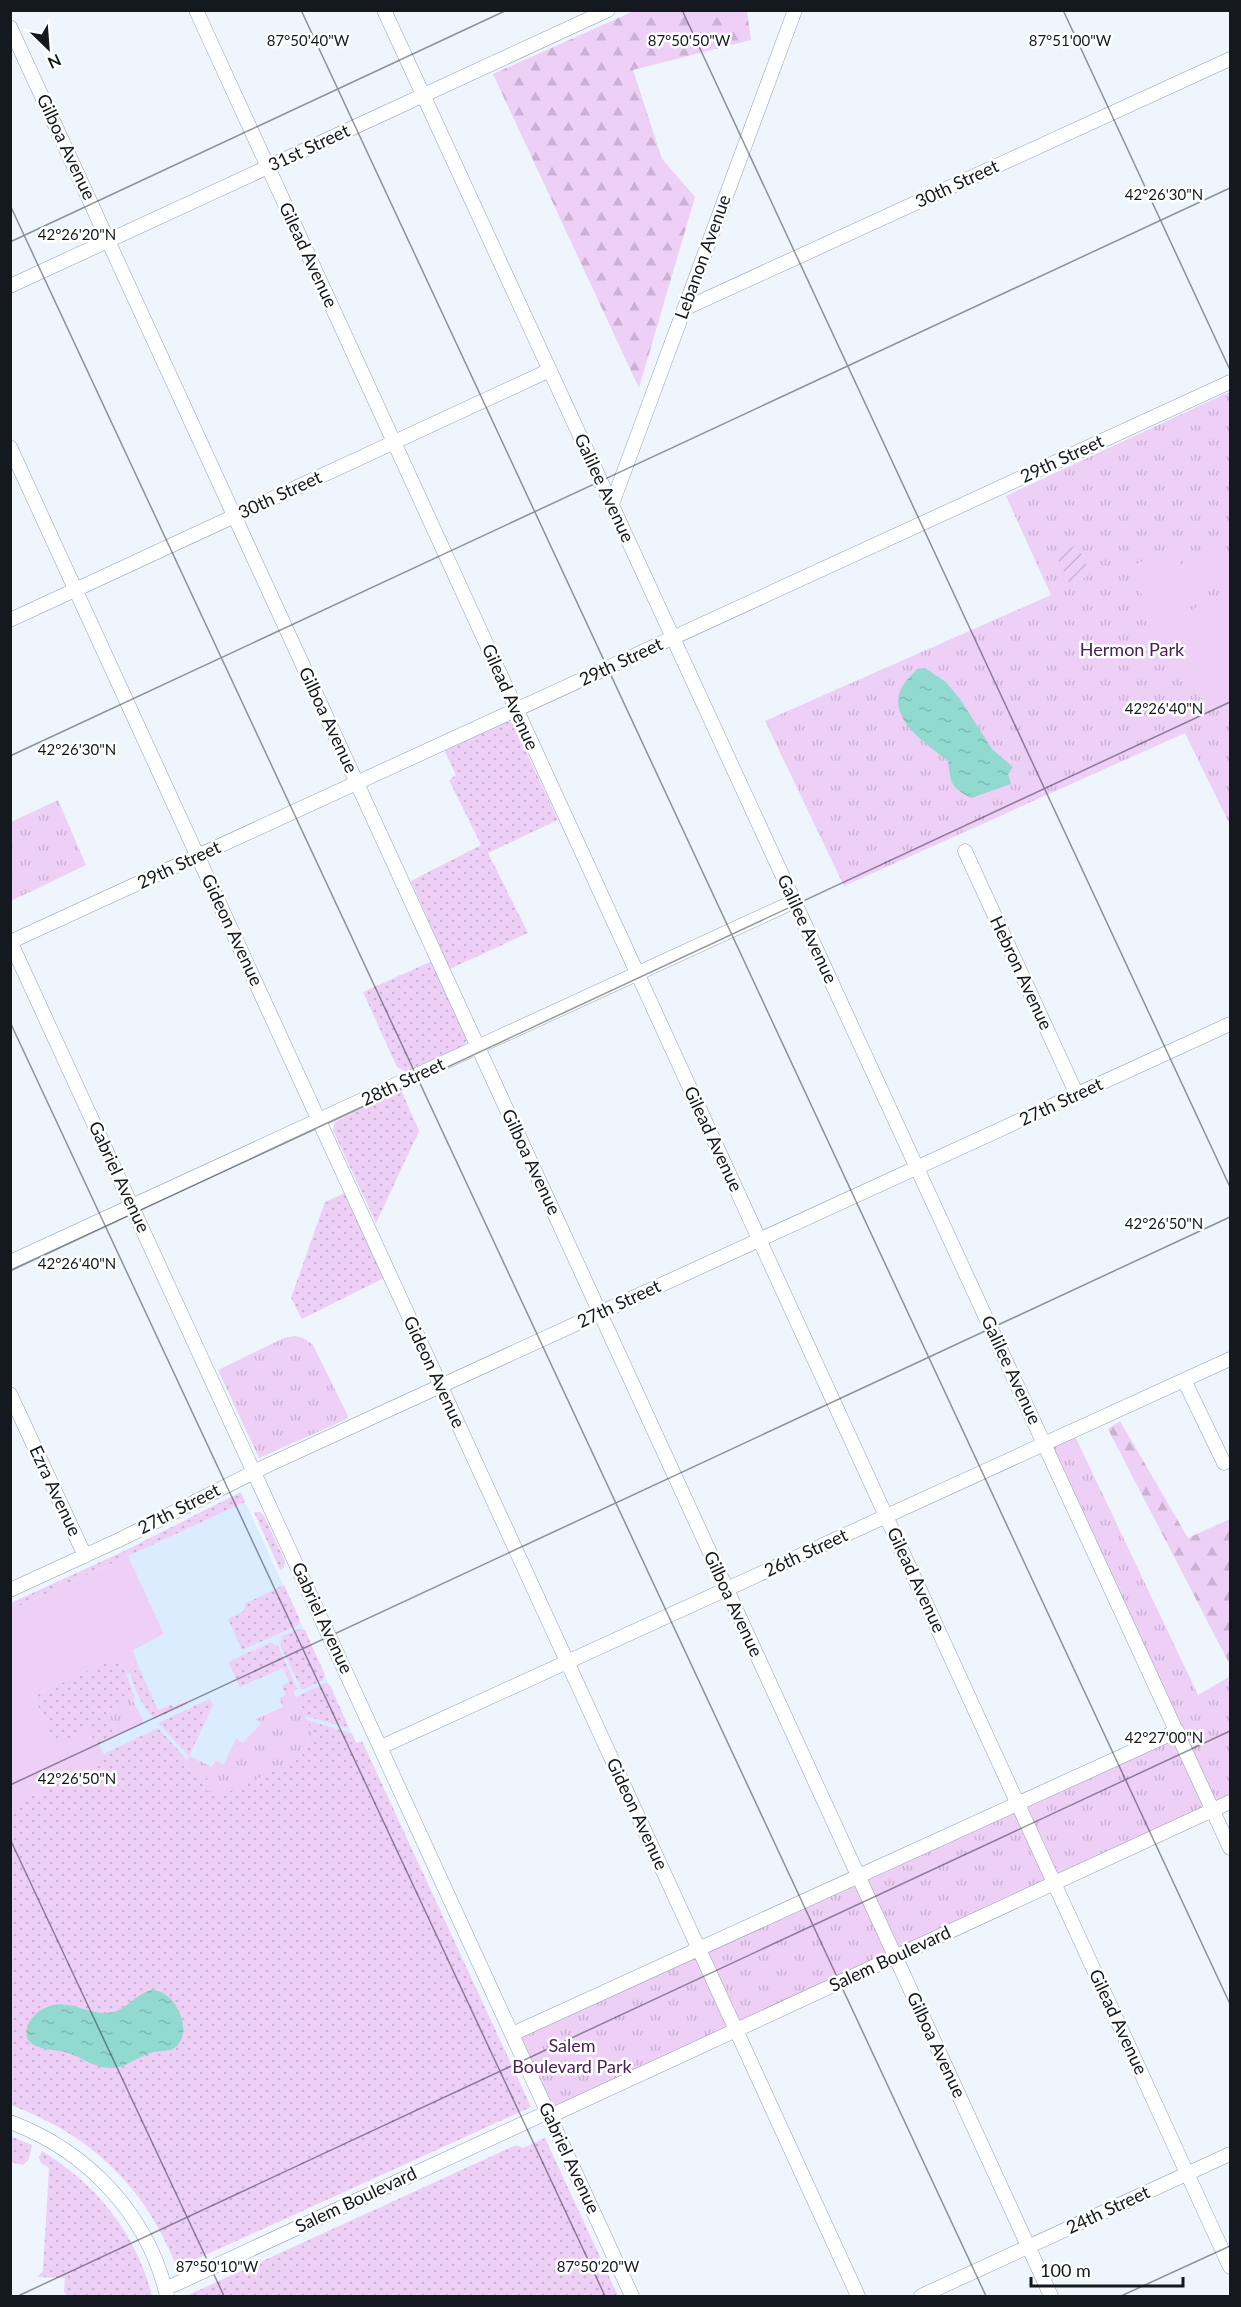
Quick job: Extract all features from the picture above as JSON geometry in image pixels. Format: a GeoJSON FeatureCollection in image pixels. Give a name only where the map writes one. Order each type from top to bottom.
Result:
{"type":"FeatureCollection","features":[{"type":"Feature","properties":{"kind":"street","name":"Gilead Avenue"},"geometry":{"type":"LineString","coordinates":[[196,10],[1230,2267]]}},
{"type":"Feature","properties":{"kind":"street","name":"Galilee Avenue"},"geometry":{"type":"LineString","coordinates":[[384,10],[1230,1848]]}},
{"type":"Feature","properties":{"kind":"street","name":"31st Street"},"geometry":{"type":"LineString","coordinates":[[10,286],[608,10]]}},
{"type":"Feature","properties":{"kind":"street","name":"Lebanon Avenue"},"geometry":{"type":"LineString","coordinates":[[612,504],[795,10]]}},
{"type":"Feature","properties":{"kind":"street","name":"Gilboa Avenue"},"geometry":{"type":"LineString","coordinates":[[10,27],[1051,2296]]}},
{"type":"Feature","properties":{"kind":"street","name":"30th Street"},"geometry":{"type":"LineString","coordinates":[[684,309],[1230,59]]}},
{"type":"Feature","properties":{"kind":"street","name":"30th Street"},"geometry":{"type":"LineString","coordinates":[[10,620],[550,370]]}},
{"type":"Feature","properties":{"kind":"street","name":"29th Street"},"geometry":{"type":"LineString","coordinates":[[11,941],[1230,382]]}},
{"type":"Feature","properties":{"kind":"street","name":"Gideon Avenue"},"geometry":{"type":"LineString","coordinates":[[10,447],[858,2296]]}},
{"type":"Feature","properties":{"kind":"street","name":"Hebron Avenue"},"geometry":{"type":"LineString","coordinates":[[964,851],[1077,1095]]}},
{"type":"Feature","properties":{"kind":"street","name":"28th Street"},"geometry":{"type":"LineString","coordinates":[[10,1262],[795,901]]}},
{"type":"Feature","properties":{"kind":"street","name":"Gabriel Avenue"},"geometry":{"type":"LineString","coordinates":[[11,941],[632,2296]]}},
{"type":"Feature","properties":{"kind":"street","name":"27th Street"},"geometry":{"type":"LineString","coordinates":[[10,1590],[85,1556],[254,1472],[1230,1024]]}},
{"type":"Feature","properties":{"kind":"street","name":"26th Street"},"geometry":{"type":"LineString","coordinates":[[381,1747],[1230,1359]]}},
{"type":"Feature","properties":{"kind":"street"},"geometry":{"type":"LineString","coordinates":[[1184,1380],[1224,1463]]}},
{"type":"Feature","properties":{"kind":"street","name":"Ezra Avenue"},"geometry":{"type":"LineString","coordinates":[[10,1394],[85,1556]]}},
{"type":"Feature","properties":{"kind":"street"},"geometry":{"type":"LineString","coordinates":[[512,2034],[1177,1731]]}},
{"type":"Feature","properties":{"kind":"street","name":"Salem Boulevard"},"geometry":{"type":"LineString","coordinates":[[166,2293],[549,2114],[737,2030],[1230,1802]]}},
{"type":"Feature","properties":{"kind":"street"},"geometry":{"type":"LineString","coordinates":[[10,2122],[38,2134],[67,2151],[108,2186],[140,2229],[155,2260],[166,2293]]}},
{"type":"Feature","properties":{"kind":"street","name":"24th Street"},"geometry":{"type":"LineString","coordinates":[[921,2296],[1230,2154]]}},
{"type":"Feature","properties":{"kind":"shaded area"},"geometry":{"type":"Polygon","coordinates":[[[245,1502],[356,1743],[202,1814],[104,1754],[99,1744],[117,1735],[107,1711],[135,1698],[120,1656],[163,1633],[128,1556],[245,1502]]]}},
{"type":"Feature","properties":{"kind":"green space"},"geometry":{"type":"Polygon","coordinates":[[[634,11],[747,11],[751,40],[633,70],[662,159],[695,197],[639,388],[493,74],[634,11]]]}},
{"type":"Feature","properties":{"kind":"green space","name":"Hermon Park"},"geometry":{"type":"Polygon","coordinates":[[[1229,392],[1230,825],[1185,733],[844,886],[765,721],[1051,595],[1006,496],[1229,392]]]}},
{"type":"Feature","properties":{"kind":"green space"},"geometry":{"type":"Polygon","coordinates":[[[1077,545],[1091,574],[1070,585],[1056,555],[1077,545]]]}},
{"type":"Feature","properties":{"kind":"green space"},"geometry":{"type":"Polygon","coordinates":[[[1173,547],[1183,568],[1221,552],[1230,573],[1230,581],[1152,618],[1130,567],[1173,547]]]}},
{"type":"Feature","properties":{"kind":"green space"},"geometry":{"type":"Polygon","coordinates":[[[1230,594],[1230,714],[1207,704],[1167,668],[1146,628],[1230,594]]]}},
{"type":"Feature","properties":{"kind":"green space"},"geometry":{"type":"Polygon","coordinates":[[[505,721],[513,723],[558,820],[488,853],[528,933],[450,969],[411,881],[481,845],[449,780],[456,775],[444,750],[505,721]]]}},
{"type":"Feature","properties":{"kind":"green space"},"geometry":{"type":"Polygon","coordinates":[[[58,800],[86,865],[11,901],[11,822],[58,800]]]}},
{"type":"Feature","properties":{"kind":"green space"},"geometry":{"type":"Polygon","coordinates":[[[432,961],[468,1038],[463,1046],[406,1072],[397,1067],[363,992],[432,961]]]}},
{"type":"Feature","properties":{"kind":"green space"},"geometry":{"type":"Polygon","coordinates":[[[401,1090],[419,1131],[376,1223],[333,1130],[335,1122],[401,1090]]]}},
{"type":"Feature","properties":{"kind":"green space"},"geometry":{"type":"Polygon","coordinates":[[[345,1193],[384,1278],[302,1319],[291,1298],[325,1202],[345,1193]]]}},
{"type":"Feature","properties":{"kind":"green space"},"geometry":{"type":"Polygon","coordinates":[[[295,1336],[313,1345],[348,1416],[347,1419],[259,1458],[218,1370],[284,1338],[295,1336]]]}},
{"type":"Feature","properties":{"kind":"green space"},"geometry":{"type":"Polygon","coordinates":[[[1120,1421],[1188,1538],[1230,1519],[1230,1665],[1108,1429],[1120,1421]]]}},
{"type":"Feature","properties":{"kind":"green space","name":"Salem Boulevard Park"},"geometry":{"type":"Polygon","coordinates":[[[1073,1432],[1198,1695],[1229,1677],[1230,1679],[1230,1802],[550,2116],[512,2034],[1177,1731],[1045,1444],[1073,1432]]]}},
{"type":"Feature","properties":{"kind":"green space"},"geometry":{"type":"Polygon","coordinates":[[[241,1492],[245,1502],[11,1610],[11,1603],[122,1552],[241,1492]]]}},
{"type":"Feature","properties":{"kind":"green space"},"geometry":{"type":"Polygon","coordinates":[[[254,1512],[260,1512],[264,1516],[285,1561],[284,1567],[280,1570],[254,1512]]]}},
{"type":"Feature","properties":{"kind":"green space"},"geometry":{"type":"Polygon","coordinates":[[[128,1556],[164,1634],[133,1650],[139,1668],[127,1674],[119,1657],[33,1696],[56,1745],[88,1729],[102,1756],[100,1764],[11,1806],[11,1610],[128,1556]]]}},
{"type":"Feature","properties":{"kind":"green space"},"geometry":{"type":"Polygon","coordinates":[[[284,1585],[300,1620],[298,1625],[242,1650],[228,1619],[244,1611],[246,1603],[284,1585]]]}},
{"type":"Feature","properties":{"kind":"green space"},"geometry":{"type":"Polygon","coordinates":[[[299,1629],[305,1630],[325,1675],[323,1680],[302,1690],[280,1645],[282,1636],[299,1629]]]}},
{"type":"Feature","properties":{"kind":"green space"},"geometry":{"type":"Polygon","coordinates":[[[271,1642],[278,1646],[297,1689],[286,1695],[282,1686],[289,1682],[283,1668],[240,1687],[228,1662],[271,1642]]]}},
{"type":"Feature","properties":{"kind":"green space"},"geometry":{"type":"Polygon","coordinates":[[[120,1656],[135,1698],[107,1711],[117,1735],[99,1744],[104,1754],[158,1728],[187,1760],[184,1767],[208,1778],[203,1789],[301,1758],[311,1735],[307,1720],[352,1734],[356,1743],[362,1741],[531,2107],[177,2268],[149,2212],[112,2167],[67,2132],[11,2105],[10,1806],[100,1764],[56,1746],[33,1696],[120,1656]]]}},
{"type":"Feature","properties":{"kind":"green space"},"geometry":{"type":"Polygon","coordinates":[[[139,1668],[158,1710],[186,1701],[188,1704],[155,1719],[143,1703],[132,1680],[130,1673],[139,1668]]]}},
{"type":"Feature","properties":{"kind":"green space"},"geometry":{"type":"Polygon","coordinates":[[[325,1683],[330,1685],[349,1728],[305,1716],[296,1697],[325,1683]]]}},
{"type":"Feature","properties":{"kind":"green space"},"geometry":{"type":"Polygon","coordinates":[[[293,1691],[311,1729],[311,1735],[301,1758],[220,1796],[203,1789],[208,1778],[184,1767],[189,1756],[212,1767],[215,1761],[224,1764],[236,1738],[242,1743],[261,1724],[256,1719],[283,1707],[279,1698],[293,1691]]]}},
{"type":"Feature","properties":{"kind":"green space"},"geometry":{"type":"Polygon","coordinates":[[[132,1699],[144,1723],[117,1735],[107,1711],[132,1699]]]}},
{"type":"Feature","properties":{"kind":"green space"},"geometry":{"type":"Polygon","coordinates":[[[210,1699],[213,1705],[189,1756],[158,1723],[210,1699]]]}},
{"type":"Feature","properties":{"kind":"green space"},"geometry":{"type":"Polygon","coordinates":[[[10,2136],[32,2145],[29,2159],[23,2165],[11,2162],[10,2136]]]}},
{"type":"Feature","properties":{"kind":"green space"},"geometry":{"type":"Polygon","coordinates":[[[545,2138],[618,2296],[186,2296],[516,2145],[523,2148],[545,2138]]]}},
{"type":"Feature","properties":{"kind":"green space"},"geometry":{"type":"Polygon","coordinates":[[[42,2151],[80,2179],[112,2213],[136,2252],[152,2296],[67,2296],[64,2292],[65,2278],[37,2277],[43,2271],[49,2168],[41,2163],[39,2157],[42,2151]]]}},
{"type":"Feature","properties":{"kind":"water"},"geometry":{"type":"Polygon","coordinates":[[[925,668],[946,682],[960,699],[992,749],[1013,767],[1008,774],[1011,784],[971,798],[953,784],[948,761],[911,730],[899,709],[898,698],[907,680],[917,669],[925,668]]]}},
{"type":"Feature","properties":{"kind":"water"},"geometry":{"type":"Polygon","coordinates":[[[152,1990],[161,1992],[169,1998],[181,2015],[183,2035],[179,2044],[171,2050],[148,2054],[120,2067],[105,2068],[68,2053],[40,2048],[29,2041],[27,2036],[27,2028],[36,2014],[53,2005],[68,2005],[99,2013],[114,2012],[152,1990]]]}}]}
